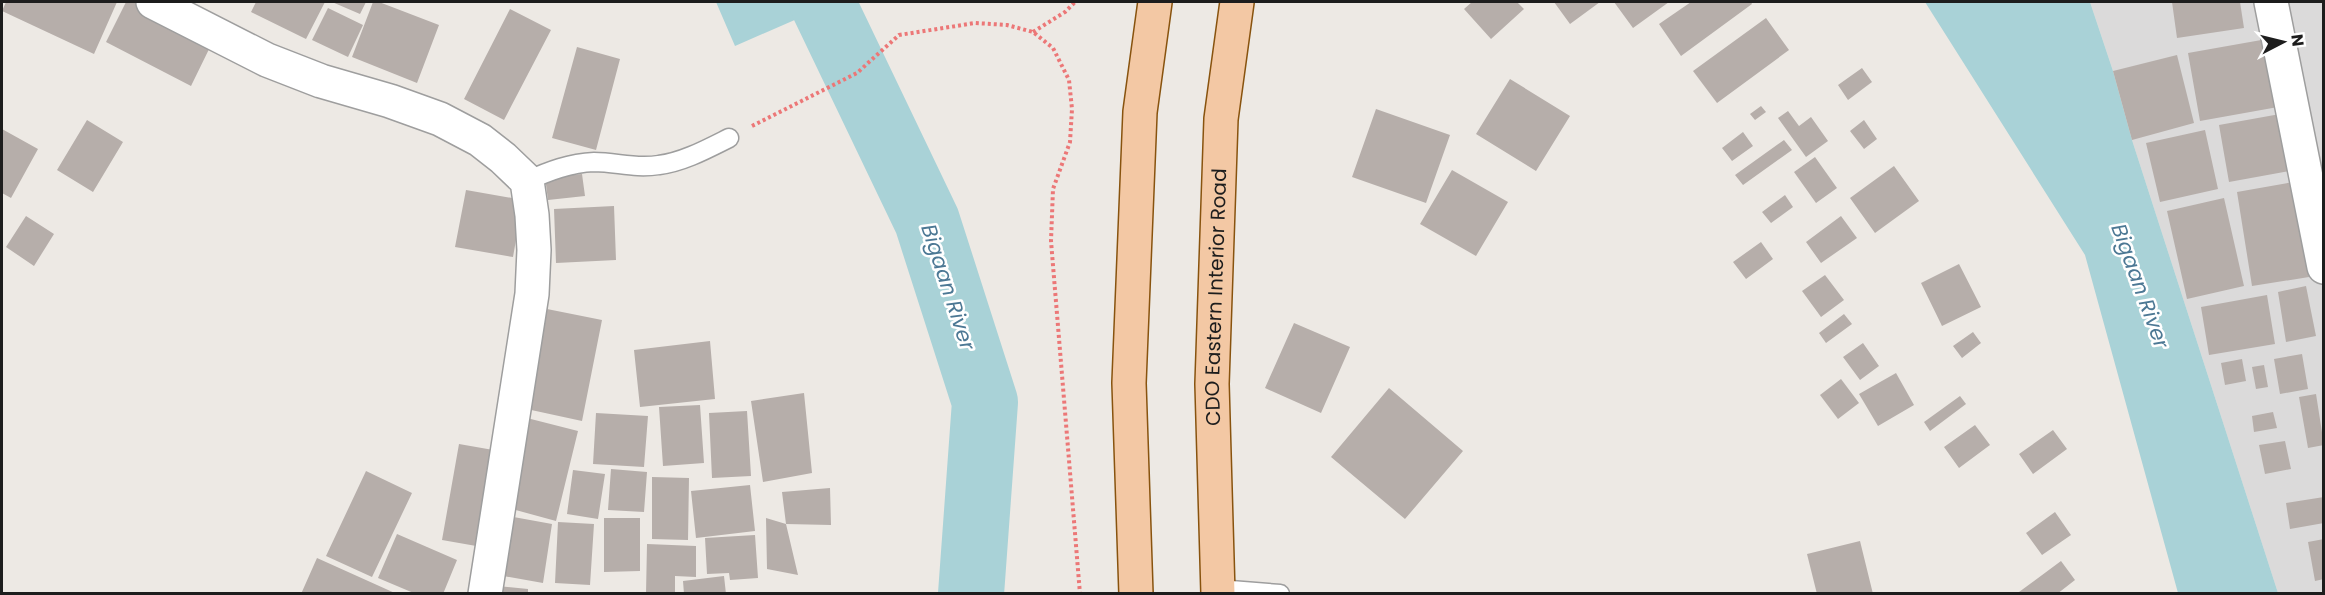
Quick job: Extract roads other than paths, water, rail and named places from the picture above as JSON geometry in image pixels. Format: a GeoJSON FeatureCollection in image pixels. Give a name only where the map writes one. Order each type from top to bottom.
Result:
{"type":"FeatureCollection","features":[{"type":"Feature","properties":{"kind":"main road"},"geometry":{"type":"LineString","coordinates":[[1136,594],[1130,371],[1140,112],[1155,2]]}},
{"type":"Feature","properties":{"kind":"main road","name":"CDO Eastern Interior Road"},"geometry":{"type":"LineString","coordinates":[[1218,592],[1212,384],[1221,119],[1237,2]]}},
{"type":"Feature","properties":{"kind":"street"},"geometry":{"type":"LineString","coordinates":[[153,2],[267,60],[321,81],[390,101],[440,119],[480,140],[527,181],[534,250],[532,294],[485,594]]}},
{"type":"Feature","properties":{"kind":"street"},"geometry":{"type":"LineString","coordinates":[[2271,2],[2324,267]]}},
{"type":"Feature","properties":{"kind":"lane"},"geometry":{"type":"LineString","coordinates":[[527,181],[573,164],[596,162],[632,167],[661,165],[694,155],[729,138]]}},
{"type":"Feature","properties":{"kind":"lane"},"geometry":{"type":"LineString","coordinates":[[1218,592],[1280,594]]}},
{"type":"Feature","properties":{"kind":"water"},"geometry":{"type":"Polygon","coordinates":[[[716,2],[828,2],[829,5],[735,46],[716,2]]]}},
{"type":"Feature","properties":{"kind":"water"},"geometry":{"type":"Polygon","coordinates":[[[1925,2],[2090,2],[2113,71],[2132,140],[2278,593],[2178,593],[2085,255],[1925,2]]]}},
{"type":"Feature","properties":{"kind":"waterway","name":"Bigaan River"},"geometry":{"type":"LineString","coordinates":[[822,2],[927,221],[985,402],[971,594]]}}]}
